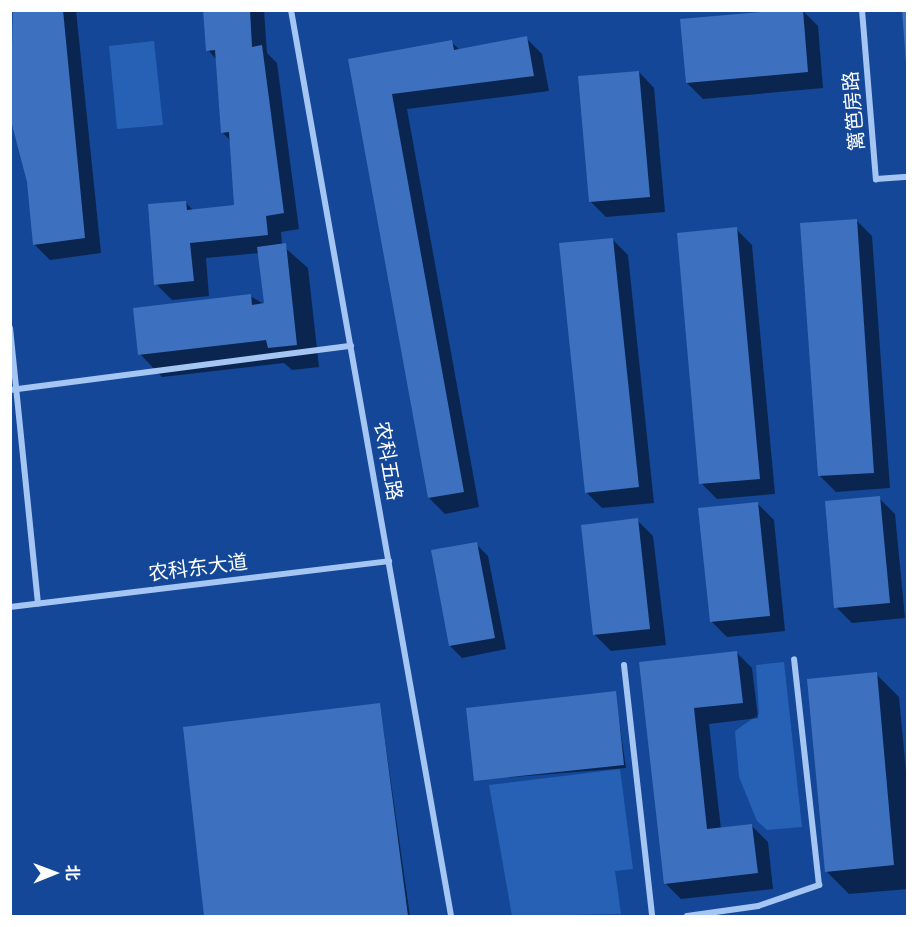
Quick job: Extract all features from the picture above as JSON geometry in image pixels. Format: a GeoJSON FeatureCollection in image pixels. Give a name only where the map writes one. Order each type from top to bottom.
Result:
{"type":"FeatureCollection","features":[{"type":"Feature","properties":{"kind":"street","name":"农科五路"},"geometry":{"type":"LineString","coordinates":[[291,10],[451,916]]}},
{"type":"Feature","properties":{"kind":"street","name":"篱笆房路"},"geometry":{"type":"LineString","coordinates":[[862,10],[876,179],[908,177]]}},
{"type":"Feature","properties":{"kind":"street"},"geometry":{"type":"LineString","coordinates":[[10,328],[13,389],[38,604]]}},
{"type":"Feature","properties":{"kind":"street"},"geometry":{"type":"LineString","coordinates":[[13,389],[351,346]]}},
{"type":"Feature","properties":{"kind":"street","name":"农科东大道"},"geometry":{"type":"LineString","coordinates":[[10,607],[389,561]]}},
{"type":"Feature","properties":{"kind":"street"},"geometry":{"type":"LineString","coordinates":[[687,916],[758,906],[819,885],[794,659]]}},
{"type":"Feature","properties":{"kind":"street"},"geometry":{"type":"LineString","coordinates":[[624,665],[652,916]]}},
{"type":"Feature","properties":{"kind":"shaded area"},"geometry":{"type":"Polygon","coordinates":[[[154,41],[163,125],[117,129],[109,46],[154,41]]]}},
{"type":"Feature","properties":{"kind":"shaded area"},"geometry":{"type":"Polygon","coordinates":[[[784,662],[802,827],[767,830],[757,821],[739,777],[735,731],[759,714],[756,665],[784,662]]]}},
{"type":"Feature","properties":{"kind":"shaded area"},"geometry":{"type":"Polygon","coordinates":[[[620,769],[633,869],[615,871],[621,914],[512,916],[489,785],[620,769]]]}},
{"type":"Feature","properties":{"kind":"building"},"geometry":{"type":"Polygon","coordinates":[[[13,10],[63,10],[85,238],[33,245],[27,182],[10,117],[13,10]]]}},
{"type":"Feature","properties":{"kind":"building"},"geometry":{"type":"Polygon","coordinates":[[[203,10],[250,10],[252,47],[262,45],[284,213],[266,216],[268,235],[190,243],[194,281],[154,285],[148,204],[186,201],[187,210],[234,205],[229,132],[221,133],[215,50],[206,51],[203,10]]]}},
{"type":"Feature","properties":{"kind":"building"},"geometry":{"type":"Polygon","coordinates":[[[803,10],[808,72],[686,83],[680,19],[803,10]]]}},
{"type":"Feature","properties":{"kind":"building"},"geometry":{"type":"Polygon","coordinates":[[[902,10],[908,10],[908,63],[906,63],[902,10]]]}},
{"type":"Feature","properties":{"kind":"building"},"geometry":{"type":"Polygon","coordinates":[[[527,36],[534,76],[392,94],[464,492],[428,498],[348,59],[452,40],[454,50],[527,36]]]}},
{"type":"Feature","properties":{"kind":"building"},"geometry":{"type":"Polygon","coordinates":[[[639,71],[650,197],[589,202],[578,76],[639,71]]]}},
{"type":"Feature","properties":{"kind":"building"},"geometry":{"type":"Polygon","coordinates":[[[857,219],[874,473],[818,476],[800,223],[857,219]]]}},
{"type":"Feature","properties":{"kind":"building"},"geometry":{"type":"Polygon","coordinates":[[[737,227],[760,479],[699,484],[677,233],[737,227]]]}},
{"type":"Feature","properties":{"kind":"building"},"geometry":{"type":"Polygon","coordinates":[[[613,238],[639,487],[585,493],[559,243],[613,238]]]}},
{"type":"Feature","properties":{"kind":"building"},"geometry":{"type":"Polygon","coordinates":[[[286,243],[297,345],[268,348],[266,340],[138,355],[133,308],[251,294],[252,305],[264,303],[257,247],[286,243]]]}},
{"type":"Feature","properties":{"kind":"building"},"geometry":{"type":"Polygon","coordinates":[[[880,496],[890,603],[834,608],[825,501],[880,496]]]}},
{"type":"Feature","properties":{"kind":"building"},"geometry":{"type":"Polygon","coordinates":[[[758,502],[770,616],[710,622],[698,508],[758,502]]]}},
{"type":"Feature","properties":{"kind":"building"},"geometry":{"type":"Polygon","coordinates":[[[638,518],[650,629],[593,635],[581,525],[638,518]]]}},
{"type":"Feature","properties":{"kind":"building"},"geometry":{"type":"Polygon","coordinates":[[[477,542],[495,638],[449,646],[431,550],[477,542]]]}},
{"type":"Feature","properties":{"kind":"building"},"geometry":{"type":"Polygon","coordinates":[[[737,651],[743,703],[694,708],[707,829],[752,824],[758,873],[664,884],[639,662],[737,651]]]}},
{"type":"Feature","properties":{"kind":"building"},"geometry":{"type":"Polygon","coordinates":[[[877,672],[894,865],[825,872],[807,679],[877,672]]]}},
{"type":"Feature","properties":{"kind":"building"},"geometry":{"type":"Polygon","coordinates":[[[616,691],[624,765],[474,781],[466,708],[616,691]]]}},
{"type":"Feature","properties":{"kind":"building"},"geometry":{"type":"Polygon","coordinates":[[[380,703],[408,916],[204,916],[183,727],[380,703]]]}}]}
